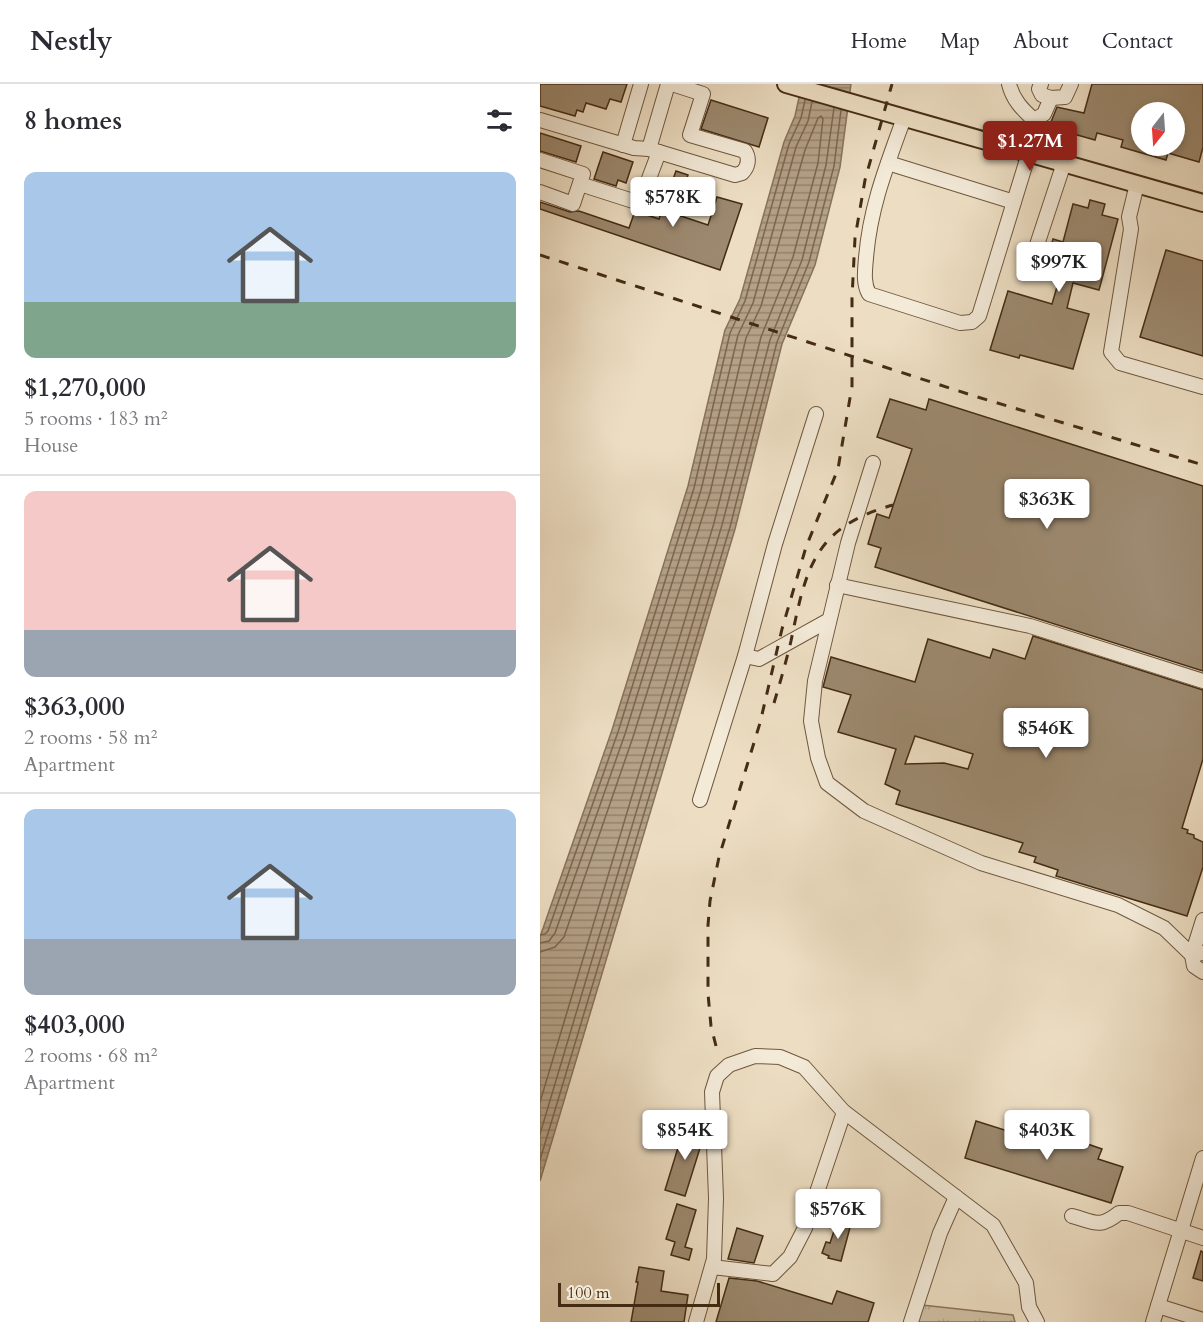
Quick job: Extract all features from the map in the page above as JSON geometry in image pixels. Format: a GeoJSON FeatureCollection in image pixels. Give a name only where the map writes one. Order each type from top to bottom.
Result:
{"type":"FeatureCollection","features":[{"type":"Feature","properties":{"kind":"main road"},"geometry":{"type":"LineString","coordinates":[[791,86],[1203,203]]}},
{"type":"Feature","properties":{"kind":"street"},"geometry":{"type":"LineString","coordinates":[[622,145],[641,84]]}},
{"type":"Feature","properties":{"kind":"street"},"geometry":{"type":"LineString","coordinates":[[540,120],[622,145],[654,151],[735,175],[742,173],[748,162],[748,156],[745,152],[690,135],[703,94],[670,84],[654,151],[642,197],[633,201],[580,184]]}},
{"type":"Feature","properties":{"kind":"street"},"geometry":{"type":"LineString","coordinates":[[1009,84],[1011,95],[1017,104],[1034,120]]}},
{"type":"Feature","properties":{"kind":"street"},"geometry":{"type":"LineString","coordinates":[[1041,84],[1039,89],[1042,95],[1051,98],[1065,97],[1071,84]]}},
{"type":"Feature","properties":{"kind":"street"},"geometry":{"type":"LineString","coordinates":[[904,118],[875,201],[868,229],[865,287],[869,294],[960,323],[972,322],[979,316],[1014,202],[1034,120],[1044,114],[1051,98]]}},
{"type":"Feature","properties":{"kind":"street"},"geometry":{"type":"LineString","coordinates":[[540,160],[583,174],[573,204],[540,192]]}},
{"type":"Feature","properties":{"kind":"street"},"geometry":{"type":"LineString","coordinates":[[888,163],[1014,202]]}},
{"type":"Feature","properties":{"kind":"street"},"geometry":{"type":"LineString","coordinates":[[1031,264],[1064,164]]}},
{"type":"Feature","properties":{"kind":"street"},"geometry":{"type":"LineString","coordinates":[[1137,184],[1129,216],[1131,229],[1111,351],[1120,363],[1203,387]]}},
{"type":"Feature","properties":{"kind":"street"},"geometry":{"type":"LineString","coordinates":[[700,801],[775,544],[816,414]]}},
{"type":"Feature","properties":{"kind":"street"},"geometry":{"type":"LineString","coordinates":[[873,463],[848,543],[814,681],[811,721],[818,758],[827,783],[864,811],[981,863],[1118,905],[1164,928],[1197,954]]}},
{"type":"Feature","properties":{"kind":"street"},"geometry":{"type":"LineString","coordinates":[[837,585],[1030,626],[1203,681]]}},
{"type":"Feature","properties":{"kind":"street"},"geometry":{"type":"LineString","coordinates":[[744,656],[759,659],[829,620]]}},
{"type":"Feature","properties":{"kind":"street"},"geometry":{"type":"LineString","coordinates":[[1203,926],[1194,966],[1203,972]]}},
{"type":"Feature","properties":{"kind":"street"},"geometry":{"type":"LineString","coordinates":[[696,1322],[714,1259],[716,1198],[712,1092],[717,1076],[729,1065],[755,1056],[780,1057],[804,1067],[844,1112],[993,1225],[1026,1283],[1029,1307],[1037,1322]]}},
{"type":"Feature","properties":{"kind":"street"},"geometry":{"type":"LineString","coordinates":[[712,1267],[773,1274],[790,1257],[805,1228],[844,1112]]}},
{"type":"Feature","properties":{"kind":"street"},"geometry":{"type":"LineString","coordinates":[[1154,1322],[1203,1158]]}},
{"type":"Feature","properties":{"kind":"street"},"geometry":{"type":"LineString","coordinates":[[911,1322],[940,1233],[956,1197]]}},
{"type":"Feature","properties":{"kind":"street"},"geometry":{"type":"LineString","coordinates":[[1072,1216],[1100,1224],[1108,1223],[1119,1213],[1128,1214],[1203,1238]]}},
{"type":"Feature","properties":{"kind":"street"},"geometry":{"type":"LineString","coordinates":[[1158,1306],[1203,1320]]}},
{"type":"Feature","properties":{"kind":"green space"},"geometry":{"type":"Polygon","coordinates":[[[922,1305],[1013,1315],[1015,1322],[918,1322],[922,1305]]]}},
{"type":"Feature","properties":{"kind":"water"},"geometry":{"type":"Polygon","coordinates":[[[802,84],[851,84],[840,167],[815,265],[782,344],[735,529],[540,1181],[540,937],[612,730],[688,486],[725,330],[740,299],[784,142],[795,116],[802,84]]]}},
{"type":"Feature","properties":{"kind":"building"},"geometry":{"type":"Polygon","coordinates":[[[540,84],[627,84],[621,102],[610,99],[606,109],[586,103],[583,112],[577,110],[575,116],[540,106],[540,84]]]}},
{"type":"Feature","properties":{"kind":"building"},"geometry":{"type":"Polygon","coordinates":[[[1092,84],[1203,84],[1203,147],[1199,162],[1178,156],[1185,156],[1185,102],[1131,102],[1131,150],[1121,147],[1123,140],[1097,133],[1095,140],[1049,127],[1057,107],[1084,113],[1092,84]]]}},
{"type":"Feature","properties":{"kind":"building"},"geometry":{"type":"Polygon","coordinates":[[[711,100],[768,118],[759,147],[701,129],[711,100]]]}},
{"type":"Feature","properties":{"kind":"building"},"geometry":{"type":"Polygon","coordinates":[[[540,133],[581,146],[576,162],[540,151],[540,133]]]}},
{"type":"Feature","properties":{"kind":"building"},"geometry":{"type":"Polygon","coordinates":[[[603,152],[633,162],[626,183],[618,180],[616,186],[594,179],[603,152]]]}},
{"type":"Feature","properties":{"kind":"building"},"geometry":{"type":"Polygon","coordinates":[[[1152,156],[1167,156],[1166,160],[1152,156]]]}},
{"type":"Feature","properties":{"kind":"building"},"geometry":{"type":"Polygon","coordinates":[[[676,171],[688,175],[675,214],[708,225],[717,197],[742,204],[720,270],[540,209],[540,202],[570,212],[579,211],[629,228],[635,211],[659,219],[676,171]]]}},
{"type":"Feature","properties":{"kind":"building"},"geometry":{"type":"Polygon","coordinates":[[[1090,200],[1105,204],[1102,215],[1118,219],[1099,290],[1073,283],[1067,308],[1089,314],[1073,369],[1020,355],[1019,358],[990,350],[1008,291],[1052,304],[1061,273],[1045,269],[1053,239],[1063,242],[1073,204],[1088,208],[1090,200]]]}},
{"type":"Feature","properties":{"kind":"building"},"geometry":{"type":"Polygon","coordinates":[[[1166,250],[1203,261],[1203,356],[1140,337],[1166,250]]]}},
{"type":"Feature","properties":{"kind":"building"},"geometry":{"type":"Polygon","coordinates":[[[890,399],[926,410],[929,399],[1203,486],[1203,671],[875,567],[881,548],[868,544],[877,514],[889,518],[912,449],[877,437],[890,399]]]}},
{"type":"Feature","properties":{"kind":"building"},"geometry":{"type":"Polygon","coordinates":[[[1033,636],[1203,690],[1203,759],[1182,828],[1203,842],[1203,867],[1187,916],[1056,876],[1058,870],[1034,862],[1036,857],[1019,852],[1023,843],[896,804],[900,791],[885,784],[896,749],[838,732],[851,695],[823,687],[831,657],[915,682],[928,639],[990,658],[993,649],[1025,659],[1033,636]],[[915,736],[905,764],[944,763],[968,769],[973,754],[915,736]]]}},
{"type":"Feature","properties":{"kind":"building"},"geometry":{"type":"Polygon","coordinates":[[[976,1121],[1049,1144],[1053,1132],[1102,1149],[1098,1159],[1123,1167],[1111,1203],[965,1158],[976,1121]]]}},
{"type":"Feature","properties":{"kind":"building"},"geometry":{"type":"Polygon","coordinates":[[[685,1125],[705,1132],[685,1196],[665,1190],[685,1125]]]}},
{"type":"Feature","properties":{"kind":"building"},"geometry":{"type":"Polygon","coordinates":[[[677,1204],[696,1210],[685,1247],[692,1249],[689,1260],[671,1255],[675,1242],[666,1239],[677,1204]]]}},
{"type":"Feature","properties":{"kind":"building"},"geometry":{"type":"Polygon","coordinates":[[[839,1216],[852,1220],[841,1261],[828,1258],[829,1256],[822,1253],[826,1242],[830,1243],[839,1216]]]}},
{"type":"Feature","properties":{"kind":"building"},"geometry":{"type":"Polygon","coordinates":[[[737,1228],[763,1236],[754,1263],[728,1259],[737,1228]]]}},
{"type":"Feature","properties":{"kind":"building"},"geometry":{"type":"Polygon","coordinates":[[[1201,1251],[1203,1252],[1203,1281],[1193,1278],[1201,1251]]]}},
{"type":"Feature","properties":{"kind":"building"},"geometry":{"type":"Polygon","coordinates":[[[639,1267],[664,1271],[661,1291],[688,1295],[684,1322],[631,1322],[639,1267]]]}},
{"type":"Feature","properties":{"kind":"building"},"geometry":{"type":"Polygon","coordinates":[[[729,1278],[757,1281],[832,1304],[837,1291],[874,1303],[868,1322],[716,1322],[729,1278]]]}},
{"type":"Feature","properties":{"kind":"railway"},"geometry":{"type":"LineString","coordinates":[[716,1046],[711,1026],[708,994],[710,901],[719,857],[760,723],[782,629],[806,547],[838,469],[852,386],[855,238],[865,180],[892,84]]}},
{"type":"Feature","properties":{"kind":"railway"},"geometry":{"type":"LineString","coordinates":[[540,255],[971,395],[1203,465]]}},
{"type":"Feature","properties":{"kind":"railway"},"geometry":{"type":"LineString","coordinates":[[774,703],[802,592],[818,554],[830,538],[846,525],[867,514],[893,505]]}}]}
